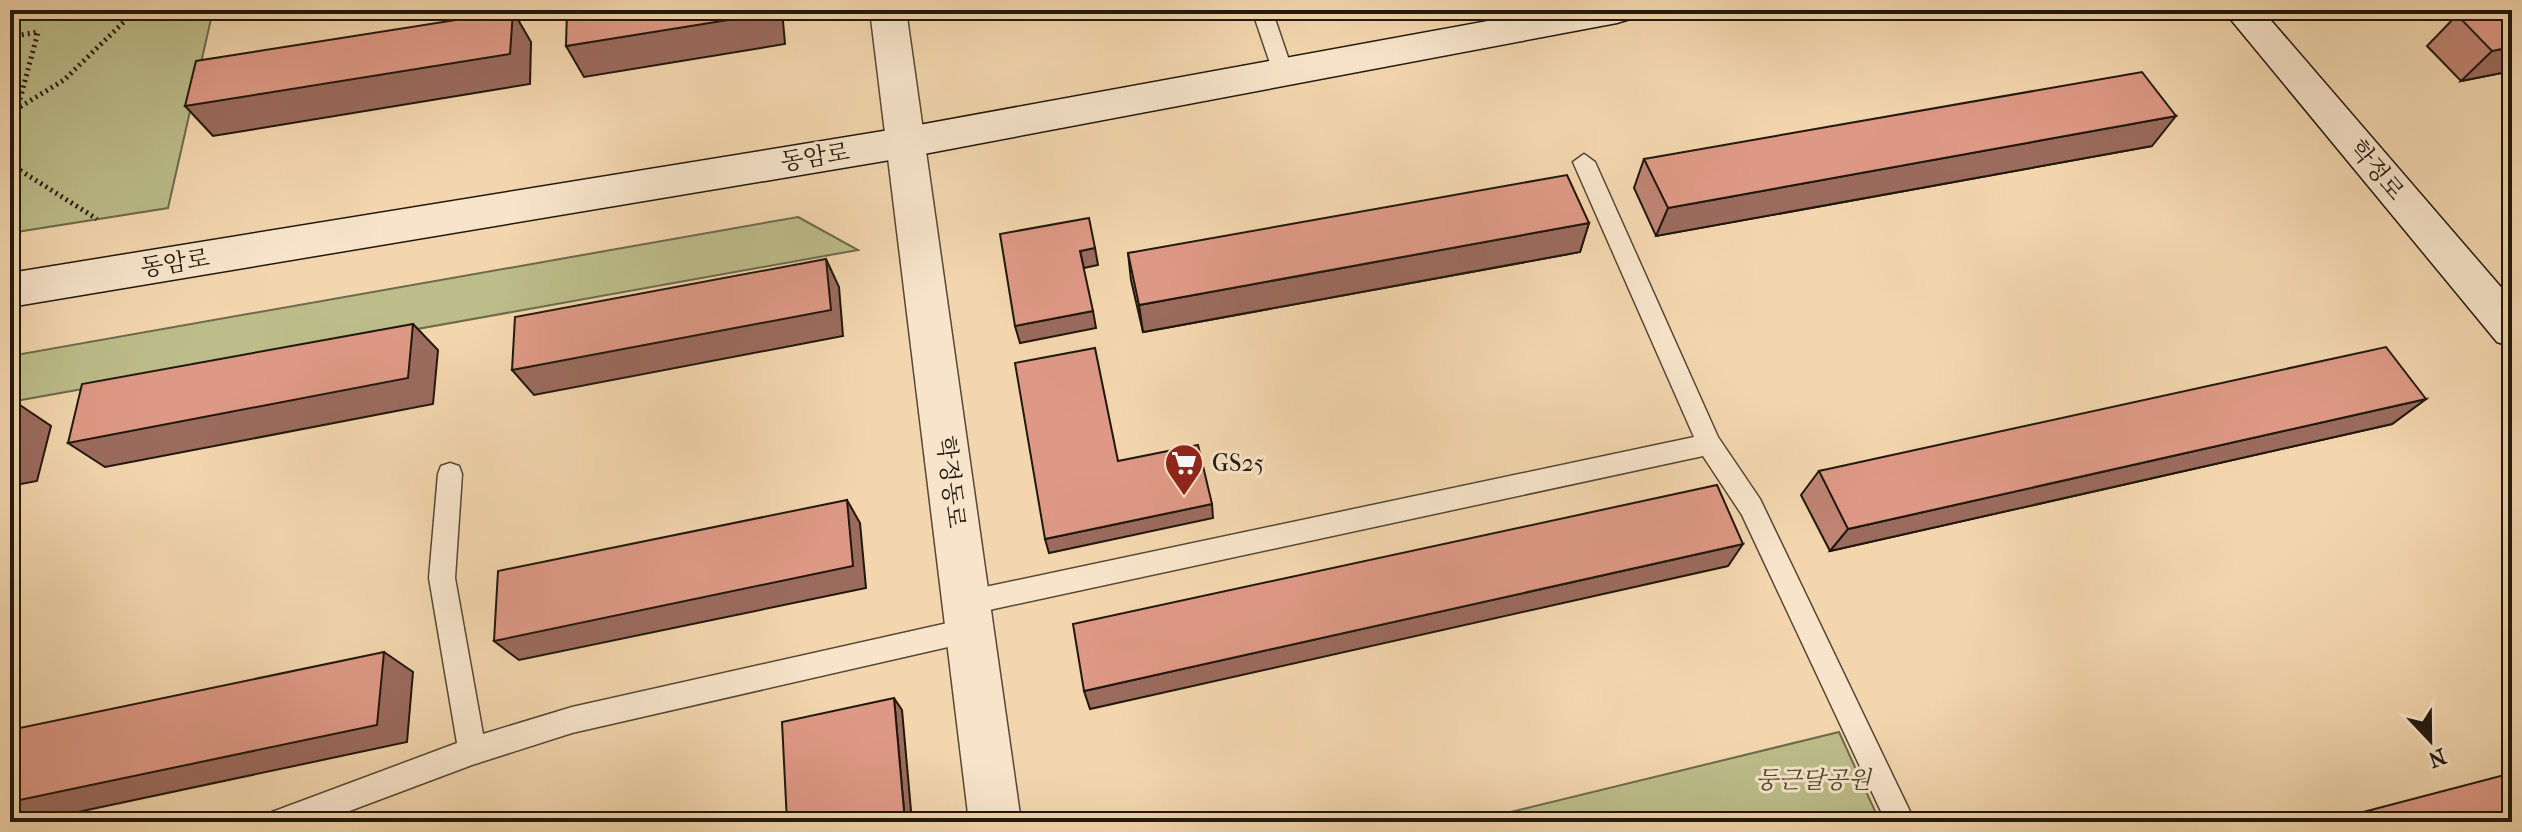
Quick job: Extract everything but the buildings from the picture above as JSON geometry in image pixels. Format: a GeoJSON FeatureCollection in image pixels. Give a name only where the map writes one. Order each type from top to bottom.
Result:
{"type":"FeatureCollection","features":[{"type":"Feature","properties":{"kind":"main road","name":"학정동로"},"geometry":{"type":"LineString","coordinates":[[888,10],[908,142],[995,822]]}},
{"type":"Feature","properties":{"kind":"main road","name":"동암로"},"geometry":{"type":"LineString","coordinates":[[10,290],[908,142],[1617,10]]}},
{"type":"Feature","properties":{"kind":"main road","name":"학정로"},"geometry":{"type":"LineString","coordinates":[[2241,10],[2512,330]]}},
{"type":"Feature","properties":{"kind":"lane"},"geometry":{"type":"LineString","coordinates":[[1262,10],[1283,72]]}},
{"type":"Feature","properties":{"kind":"lane"},"geometry":{"type":"LineString","coordinates":[[1584,162],[1709,444],[1751,507],[1901,822]]}},
{"type":"Feature","properties":{"kind":"lane"},"geometry":{"type":"LineString","coordinates":[[282,822],[472,751],[572,720],[968,616],[1709,444]]}},
{"type":"Feature","properties":{"kind":"lane"},"geometry":{"type":"LineString","coordinates":[[450,474],[442,578],[472,751]]}},
{"type":"Feature","properties":{"kind":"path"},"geometry":{"type":"LineString","coordinates":[[10,113],[64,80],[130,16],[131,10]]}},
{"type":"Feature","properties":{"kind":"path"},"geometry":{"type":"LineString","coordinates":[[10,37],[38,32],[18,108]]}},
{"type":"Feature","properties":{"kind":"path"},"geometry":{"type":"LineString","coordinates":[[10,164],[97,219]]}},
{"type":"Feature","properties":{"kind":"green space"},"geometry":{"type":"Polygon","coordinates":[[[10,10],[213,10],[168,208],[10,233],[10,10]]]}},
{"type":"Feature","properties":{"kind":"green space"},"geometry":{"type":"Polygon","coordinates":[[[798,217],[858,250],[10,402],[10,356],[798,217]]]}},
{"type":"Feature","properties":{"kind":"green space","name":"둥근달공원"},"geometry":{"type":"Polygon","coordinates":[[[1839,732],[1880,822],[1470,822],[1839,732]]]}},
{"type":"Feature","properties":{"kind":"place","name":"GS25"},"geometry":{"type":"Point","coordinates":[1184,497]}}]}
